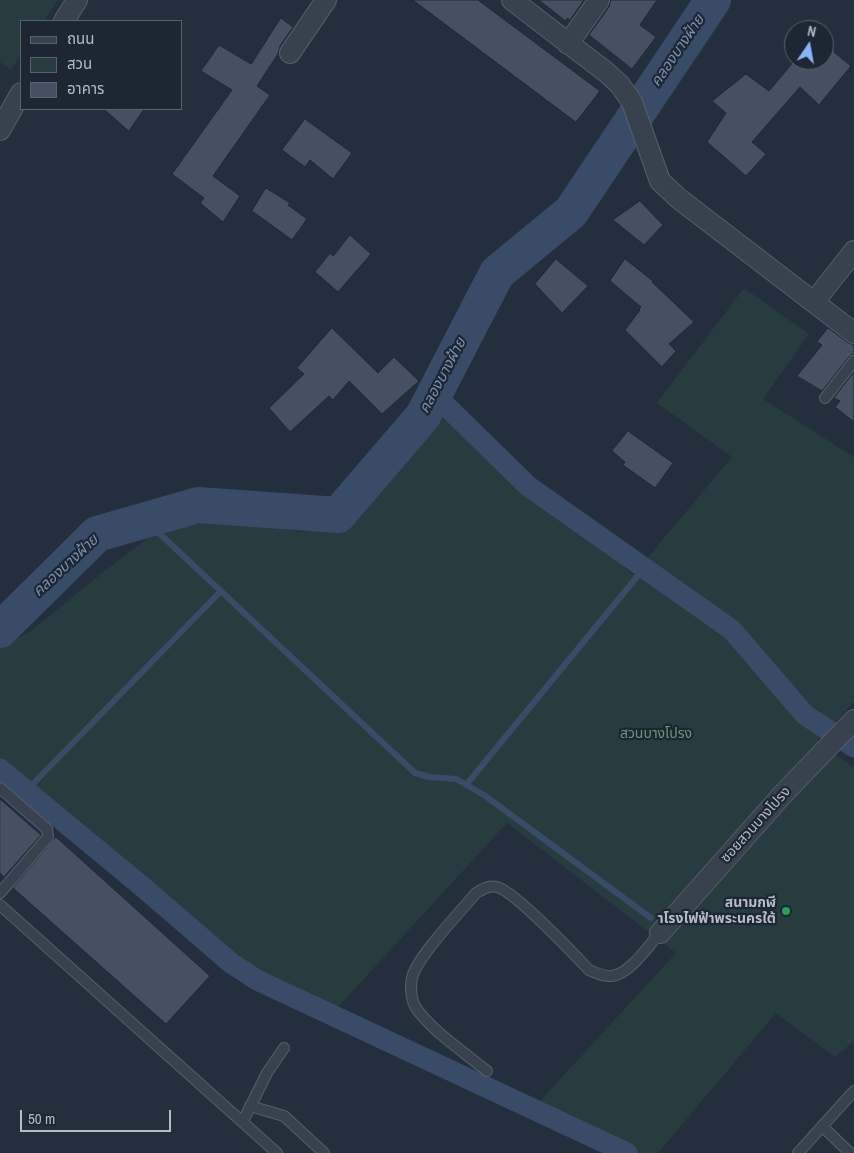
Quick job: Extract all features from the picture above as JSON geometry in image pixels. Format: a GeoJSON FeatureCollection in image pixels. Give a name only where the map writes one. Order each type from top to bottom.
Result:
{"type":"FeatureCollection","features":[{"type":"Feature","properties":{"kind":"street"},"geometry":{"type":"LineString","coordinates":[[65,20],[77,0]]}},
{"type":"Feature","properties":{"kind":"street"},"geometry":{"type":"LineString","coordinates":[[290,53],[326,0]]}},
{"type":"Feature","properties":{"kind":"street"},"geometry":{"type":"LineString","coordinates":[[568,44],[599,0]]}},
{"type":"Feature","properties":{"kind":"street"},"geometry":{"type":"LineString","coordinates":[[514,1],[620,85],[632,102],[660,181],[678,198],[854,333]]}},
{"type":"Feature","properties":{"kind":"street"},"geometry":{"type":"LineString","coordinates":[[0,130],[20,95]]}},
{"type":"Feature","properties":{"kind":"street"},"geometry":{"type":"LineString","coordinates":[[814,302],[854,252]]}},
{"type":"Feature","properties":{"kind":"street","name":"ซอยสวนบางโปรง"},"geometry":{"type":"LineString","coordinates":[[660,933],[778,800],[849,725]]}},
{"type":"Feature","properties":{"kind":"lane"},"geometry":{"type":"LineString","coordinates":[[825,398],[854,361]]}},
{"type":"Feature","properties":{"kind":"lane"},"geometry":{"type":"LineString","coordinates":[[0,788],[47,830],[48,837],[0,893]]}},
{"type":"Feature","properties":{"kind":"lane"},"geometry":{"type":"LineString","coordinates":[[487,1071],[426,1021],[414,1006],[411,992],[412,977],[419,962],[476,893],[487,886],[499,887],[510,894],[528,909],[589,970],[599,975],[612,976],[626,971],[660,933]]}},
{"type":"Feature","properties":{"kind":"lane"},"geometry":{"type":"LineString","coordinates":[[0,905],[243,1121],[276,1153]]}},
{"type":"Feature","properties":{"kind":"lane"},"geometry":{"type":"LineString","coordinates":[[243,1121],[267,1073],[284,1048]]}},
{"type":"Feature","properties":{"kind":"lane"},"geometry":{"type":"LineString","coordinates":[[798,1153],[854,1090]]}},
{"type":"Feature","properties":{"kind":"lane"},"geometry":{"type":"LineString","coordinates":[[250,1106],[284,1116],[324,1153]]}},
{"type":"Feature","properties":{"kind":"lane"},"geometry":{"type":"LineString","coordinates":[[822,1126],[850,1153]]}},
{"type":"Feature","properties":{"kind":"green space"},"geometry":{"type":"Polygon","coordinates":[[[0,0],[58,0],[45,20],[20,20],[20,56],[11,70],[0,62],[0,0]]]}},
{"type":"Feature","properties":{"kind":"green space","name":"สวนบางโปรง"},"geometry":{"type":"Polygon","coordinates":[[[744,288],[809,334],[763,399],[854,457],[854,702],[817,741],[854,768],[854,1041],[835,1057],[776,1013],[658,1153],[607,1153],[527,1115],[676,953],[507,823],[327,1019],[227,973],[0,780],[0,649],[32,630],[172,520],[224,516],[299,532],[336,528],[449,413],[633,575],[732,457],[657,403],[744,288]]]}},
{"type":"Feature","properties":{"kind":"building"},"geometry":{"type":"Polygon","coordinates":[[[413,0],[478,0],[600,91],[576,122],[413,0]]]}},
{"type":"Feature","properties":{"kind":"building"},"geometry":{"type":"Polygon","coordinates":[[[539,0],[584,0],[570,20],[567,18],[566,21],[539,0]]]}},
{"type":"Feature","properties":{"kind":"building"},"geometry":{"type":"Polygon","coordinates":[[[611,0],[657,0],[640,25],[656,37],[632,69],[589,35],[609,7],[611,0]]]}},
{"type":"Feature","properties":{"kind":"building"},"geometry":{"type":"Polygon","coordinates":[[[281,18],[293,27],[257,86],[270,95],[213,176],[240,196],[223,222],[200,203],[204,198],[172,174],[232,90],[201,71],[219,45],[251,64],[281,18]]]}},
{"type":"Feature","properties":{"kind":"building"},"geometry":{"type":"Polygon","coordinates":[[[834,52],[851,66],[819,105],[800,87],[752,142],[766,154],[746,176],[707,142],[726,113],[712,101],[746,74],[769,91],[787,70],[834,70],[834,52]]]}},
{"type":"Feature","properties":{"kind":"building"},"geometry":{"type":"Polygon","coordinates":[[[105,110],[143,110],[129,131],[105,110]]]}},
{"type":"Feature","properties":{"kind":"building"},"geometry":{"type":"Polygon","coordinates":[[[305,119],[352,153],[333,179],[310,160],[305,167],[282,150],[305,119]]]}},
{"type":"Feature","properties":{"kind":"building"},"geometry":{"type":"Polygon","coordinates":[[[266,188],[290,203],[288,205],[307,219],[292,240],[252,211],[266,188]]]}},
{"type":"Feature","properties":{"kind":"building"},"geometry":{"type":"Polygon","coordinates":[[[640,201],[663,225],[644,245],[613,220],[640,201]]]}},
{"type":"Feature","properties":{"kind":"building"},"geometry":{"type":"Polygon","coordinates":[[[350,235],[371,254],[338,292],[315,272],[330,253],[333,256],[350,235]]]}},
{"type":"Feature","properties":{"kind":"building"},"geometry":{"type":"Polygon","coordinates":[[[556,259],[588,286],[562,313],[535,284],[556,259]]]}},
{"type":"Feature","properties":{"kind":"building"},"geometry":{"type":"Polygon","coordinates":[[[625,259],[653,281],[694,322],[669,344],[676,351],[662,367],[625,330],[641,307],[610,281],[625,259]]]}},
{"type":"Feature","properties":{"kind":"building"},"geometry":{"type":"Polygon","coordinates":[[[332,328],[378,373],[394,357],[419,381],[382,414],[349,381],[333,400],[329,396],[290,432],[269,408],[304,374],[297,368],[332,328]]]}},
{"type":"Feature","properties":{"kind":"building"},"geometry":{"type":"Polygon","coordinates":[[[828,328],[854,345],[854,354],[849,357],[822,391],[797,376],[822,345],[817,342],[828,328]]]}},
{"type":"Feature","properties":{"kind":"building"},"geometry":{"type":"Polygon","coordinates":[[[854,372],[854,422],[835,407],[840,401],[834,398],[854,372]]]}},
{"type":"Feature","properties":{"kind":"building"},"geometry":{"type":"Polygon","coordinates":[[[628,431],[673,463],[655,488],[623,465],[625,462],[612,451],[628,431]]]}},
{"type":"Feature","properties":{"kind":"building"},"geometry":{"type":"Polygon","coordinates":[[[0,799],[41,835],[4,877],[0,873],[0,799]]]}},
{"type":"Feature","properties":{"kind":"building"},"geometry":{"type":"Polygon","coordinates":[[[56,837],[210,976],[166,1024],[13,888],[56,837]]]}},
{"type":"Feature","properties":{"kind":"waterway","name":"คลองบางฝ้าย"},"geometry":{"type":"LineString","coordinates":[[0,630],[97,534],[198,505],[338,515],[423,416],[497,273],[571,212],[713,0]]}},
{"type":"Feature","properties":{"kind":"waterway"},"geometry":{"type":"LineString","coordinates":[[434,394],[528,486],[732,630],[805,715],[854,747]]}},
{"type":"Feature","properties":{"kind":"waterway"},"geometry":{"type":"LineString","coordinates":[[145,520],[415,773],[429,777],[456,779],[484,795],[651,918]]}},
{"type":"Feature","properties":{"kind":"waterway"},"geometry":{"type":"LineString","coordinates":[[466,785],[645,567]]}},
{"type":"Feature","properties":{"kind":"waterway"},"geometry":{"type":"LineString","coordinates":[[26,791],[221,591]]}},
{"type":"Feature","properties":{"kind":"waterway"},"geometry":{"type":"LineString","coordinates":[[0,769],[231,963],[257,980],[627,1153]]}},
{"type":"Feature","properties":{"kind":"place","name":"สนามกฬี าโรงไฟฟ้าพระนครใต้"},"geometry":{"type":"Point","coordinates":[786,911]}}]}
